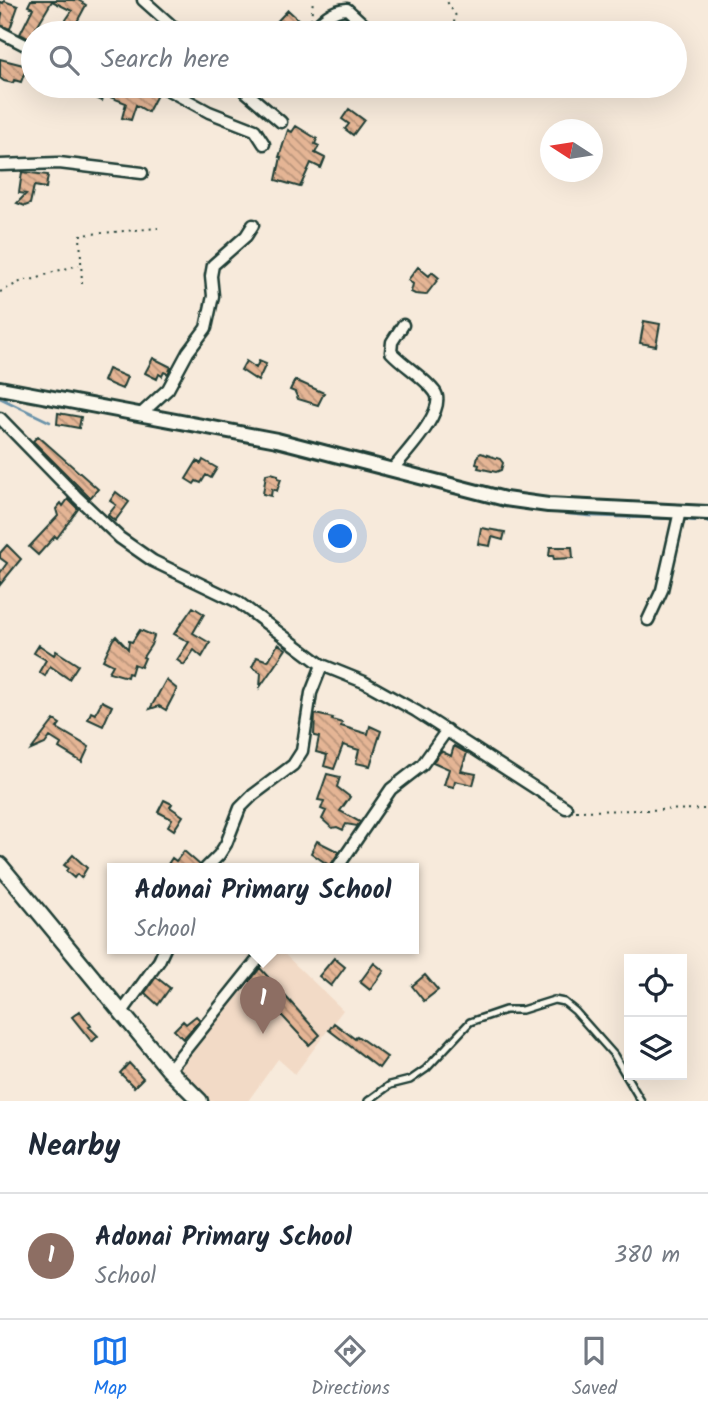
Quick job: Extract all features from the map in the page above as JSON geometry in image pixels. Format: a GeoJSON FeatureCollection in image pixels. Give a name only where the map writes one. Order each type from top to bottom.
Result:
{"type":"FeatureCollection","features":[{"type":"Feature","properties":{"kind":"main road"},"geometry":{"type":"LineString","coordinates":[[0,865],[169,1070],[200,1101]]}},
{"type":"Feature","properties":{"kind":"street"},"geometry":{"type":"LineString","coordinates":[[143,0],[167,21]]}},
{"type":"Feature","properties":{"kind":"street"},"geometry":{"type":"LineString","coordinates":[[320,21],[338,10],[347,9],[360,21]]}},
{"type":"Feature","properties":{"kind":"street"},"geometry":{"type":"LineString","coordinates":[[0,32],[21,42]]}},
{"type":"Feature","properties":{"kind":"street"},"geometry":{"type":"LineString","coordinates":[[183,98],[256,131],[264,144]]}},
{"type":"Feature","properties":{"kind":"street"},"geometry":{"type":"LineString","coordinates":[[254,98],[281,122]]}},
{"type":"Feature","properties":{"kind":"street"},"geometry":{"type":"LineString","coordinates":[[0,165],[59,163],[142,173]]}},
{"type":"Feature","properties":{"kind":"street"},"geometry":{"type":"LineString","coordinates":[[141,414],[168,389],[188,352],[206,328],[212,296],[213,265],[246,236],[253,225]]}},
{"type":"Feature","properties":{"kind":"street"},"geometry":{"type":"LineString","coordinates":[[392,470],[425,429],[438,404],[435,393],[391,352],[391,342],[403,325]]}},
{"type":"Feature","properties":{"kind":"street"},"geometry":{"type":"LineString","coordinates":[[0,388],[277,440],[464,490],[516,501],[708,513]]}},
{"type":"Feature","properties":{"kind":"street"},"geometry":{"type":"LineString","coordinates":[[0,418],[75,496],[120,538],[153,561],[238,602],[322,665],[364,682],[447,730],[566,808]]}},
{"type":"Feature","properties":{"kind":"street"},"geometry":{"type":"LineString","coordinates":[[648,620],[662,590],[680,512]]}},
{"type":"Feature","properties":{"kind":"street"},"geometry":{"type":"LineString","coordinates":[[211,863],[226,844],[240,808],[293,765],[302,751],[311,694],[322,665]]}},
{"type":"Feature","properties":{"kind":"street"},"geometry":{"type":"LineString","coordinates":[[340,863],[391,789],[422,765],[447,730]]}},
{"type":"Feature","properties":{"kind":"street"},"geometry":{"type":"LineString","coordinates":[[122,1012],[162,954]]}},
{"type":"Feature","properties":{"kind":"street"},"geometry":{"type":"LineString","coordinates":[[169,1070],[262,954]]}},
{"type":"Feature","properties":{"kind":"lane"},"geometry":{"type":"LineString","coordinates":[[368,1101],[390,1085],[410,1080],[426,1069],[470,1023],[505,1010],[522,1010],[554,1000],[564,1002],[575,1011],[614,1055],[641,1101]]}},
{"type":"Feature","properties":{"kind":"path"},"geometry":{"type":"LineString","coordinates":[[311,21],[313,0]]}},
{"type":"Feature","properties":{"kind":"path"},"geometry":{"type":"LineString","coordinates":[[446,0],[456,16],[454,21]]}},
{"type":"Feature","properties":{"kind":"path"},"geometry":{"type":"LineString","coordinates":[[82,284],[80,234],[158,228]]}},
{"type":"Feature","properties":{"kind":"path"},"geometry":{"type":"LineString","coordinates":[[0,292],[24,280],[36,279],[80,264]]}},
{"type":"Feature","properties":{"kind":"path"},"geometry":{"type":"LineString","coordinates":[[566,808],[580,813],[708,809]]}},
{"type":"Feature","properties":{"kind":"shaded area"},"geometry":{"type":"Polygon","coordinates":[[[267,954],[284,954],[343,1010],[295,1074],[278,1059],[248,1101],[208,1101],[176,1068],[267,954]]]}},
{"type":"Feature","properties":{"kind":"building"},"geometry":{"type":"Polygon","coordinates":[[[31,0],[78,0],[86,5],[77,21],[65,21],[72,11],[52,1],[40,21],[26,21],[33,8],[28,6],[31,0]]]}},
{"type":"Feature","properties":{"kind":"building"},"geometry":{"type":"Polygon","coordinates":[[[0,2],[18,6],[10,29],[0,25],[0,2]]]}},
{"type":"Feature","properties":{"kind":"building"},"geometry":{"type":"Polygon","coordinates":[[[288,10],[300,21],[277,21],[288,10]]]}},
{"type":"Feature","properties":{"kind":"building"},"geometry":{"type":"Polygon","coordinates":[[[0,59],[21,64],[21,82],[14,80],[13,83],[0,78],[0,59]]]}},
{"type":"Feature","properties":{"kind":"building"},"geometry":{"type":"Polygon","coordinates":[[[113,98],[155,98],[148,112],[136,105],[131,120],[122,118],[126,103],[113,98]]]}},
{"type":"Feature","properties":{"kind":"building"},"geometry":{"type":"Polygon","coordinates":[[[349,109],[364,120],[353,135],[345,129],[349,124],[342,119],[349,109]]]}},
{"type":"Feature","properties":{"kind":"building"},"geometry":{"type":"Polygon","coordinates":[[[296,126],[317,139],[315,144],[319,146],[315,153],[325,158],[321,168],[311,163],[300,187],[276,180],[279,157],[288,130],[292,132],[296,126]]]}},
{"type":"Feature","properties":{"kind":"building"},"geometry":{"type":"Polygon","coordinates":[[[22,172],[48,175],[46,188],[34,186],[30,204],[25,206],[17,203],[26,194],[19,193],[22,172]]]}},
{"type":"Feature","properties":{"kind":"building"},"geometry":{"type":"Polygon","coordinates":[[[418,267],[429,276],[432,272],[439,278],[426,295],[411,292],[413,284],[408,280],[418,267]]]}},
{"type":"Feature","properties":{"kind":"building"},"geometry":{"type":"Polygon","coordinates":[[[644,321],[660,324],[656,346],[640,343],[644,321]]]}},
{"type":"Feature","properties":{"kind":"building"},"geometry":{"type":"Polygon","coordinates":[[[153,358],[171,367],[168,374],[159,374],[157,379],[145,373],[153,358]]]}},
{"type":"Feature","properties":{"kind":"building"},"geometry":{"type":"Polygon","coordinates":[[[246,361],[256,368],[259,361],[266,364],[258,381],[241,370],[246,361]]]}},
{"type":"Feature","properties":{"kind":"building"},"geometry":{"type":"Polygon","coordinates":[[[108,369],[127,377],[122,389],[103,381],[108,369]]]}},
{"type":"Feature","properties":{"kind":"building"},"geometry":{"type":"Polygon","coordinates":[[[295,380],[324,393],[318,405],[298,399],[295,392],[290,390],[295,380]]]}},
{"type":"Feature","properties":{"kind":"building"},"geometry":{"type":"Polygon","coordinates":[[[58,413],[81,417],[79,428],[57,424],[58,413]]]}},
{"type":"Feature","properties":{"kind":"building"},"geometry":{"type":"Polygon","coordinates":[[[38,436],[98,489],[90,498],[33,441],[38,436]]]}},
{"type":"Feature","properties":{"kind":"building"},"geometry":{"type":"Polygon","coordinates":[[[481,453],[500,459],[503,463],[501,470],[496,472],[478,468],[479,465],[476,464],[481,453]]]}},
{"type":"Feature","properties":{"kind":"building"},"geometry":{"type":"Polygon","coordinates":[[[203,460],[217,468],[211,478],[206,475],[201,483],[196,481],[194,484],[186,479],[197,461],[201,464],[203,460]]]}},
{"type":"Feature","properties":{"kind":"building"},"geometry":{"type":"Polygon","coordinates":[[[271,473],[281,479],[277,491],[272,489],[271,496],[263,494],[266,474],[271,473]]]}},
{"type":"Feature","properties":{"kind":"building"},"geometry":{"type":"Polygon","coordinates":[[[116,492],[129,502],[115,521],[108,515],[116,505],[110,501],[116,492]]]}},
{"type":"Feature","properties":{"kind":"building"},"geometry":{"type":"Polygon","coordinates":[[[68,499],[78,509],[57,538],[55,536],[38,555],[29,547],[58,516],[56,509],[61,503],[63,506],[68,499]]]}},
{"type":"Feature","properties":{"kind":"building"},"geometry":{"type":"Polygon","coordinates":[[[481,528],[505,532],[503,540],[492,537],[490,546],[478,544],[481,528]]]}},
{"type":"Feature","properties":{"kind":"building"},"geometry":{"type":"Polygon","coordinates":[[[7,545],[21,559],[0,585],[0,573],[7,563],[0,558],[0,553],[7,545]]]}},
{"type":"Feature","properties":{"kind":"building"},"geometry":{"type":"Polygon","coordinates":[[[550,547],[572,547],[573,558],[554,559],[549,556],[550,547]]]}},
{"type":"Feature","properties":{"kind":"building"},"geometry":{"type":"Polygon","coordinates":[[[193,607],[204,614],[193,633],[210,643],[202,657],[194,650],[184,665],[177,660],[189,642],[174,634],[193,607]]]}},
{"type":"Feature","properties":{"kind":"building"},"geometry":{"type":"Polygon","coordinates":[[[140,630],[154,636],[141,667],[134,664],[127,677],[109,672],[113,665],[103,660],[113,639],[116,636],[128,649],[129,641],[132,642],[140,630]]]}},
{"type":"Feature","properties":{"kind":"building"},"geometry":{"type":"Polygon","coordinates":[[[278,644],[286,649],[260,687],[261,673],[252,667],[257,657],[268,661],[278,644]]]}},
{"type":"Feature","properties":{"kind":"building"},"geometry":{"type":"Polygon","coordinates":[[[39,645],[54,655],[56,651],[78,665],[69,679],[50,666],[45,676],[39,672],[46,660],[34,653],[39,645]]]}},
{"type":"Feature","properties":{"kind":"building"},"geometry":{"type":"Polygon","coordinates":[[[166,680],[177,689],[166,710],[159,706],[150,709],[166,680]]]}},
{"type":"Feature","properties":{"kind":"building"},"geometry":{"type":"Polygon","coordinates":[[[102,701],[112,706],[103,726],[88,719],[91,712],[95,714],[102,701]]]}},
{"type":"Feature","properties":{"kind":"building"},"geometry":{"type":"Polygon","coordinates":[[[315,714],[333,718],[332,720],[342,723],[341,726],[368,734],[370,726],[381,731],[370,766],[356,763],[359,750],[343,745],[334,769],[324,766],[327,755],[316,752],[319,737],[314,736],[315,714]]]}},
{"type":"Feature","properties":{"kind":"building"},"geometry":{"type":"Polygon","coordinates":[[[54,720],[60,724],[57,728],[89,747],[82,762],[59,748],[61,744],[50,737],[45,744],[31,750],[54,720]]]}},
{"type":"Feature","properties":{"kind":"building"},"geometry":{"type":"Polygon","coordinates":[[[454,746],[467,753],[461,771],[476,774],[473,785],[455,781],[454,787],[444,785],[449,769],[433,762],[441,751],[451,756],[454,746]]]}},
{"type":"Feature","properties":{"kind":"building"},"geometry":{"type":"Polygon","coordinates":[[[327,774],[340,777],[337,787],[350,797],[340,811],[360,822],[357,826],[346,824],[343,830],[332,828],[322,819],[326,811],[321,809],[324,801],[318,800],[327,774]]]}},
{"type":"Feature","properties":{"kind":"building"},"geometry":{"type":"Polygon","coordinates":[[[164,800],[183,816],[174,830],[168,826],[172,819],[158,812],[164,800]]]}},
{"type":"Feature","properties":{"kind":"building"},"geometry":{"type":"Polygon","coordinates":[[[317,841],[339,852],[332,863],[326,863],[311,853],[317,841]]]}},
{"type":"Feature","properties":{"kind":"building"},"geometry":{"type":"Polygon","coordinates":[[[184,851],[198,863],[169,863],[172,858],[176,861],[184,851]]]}},
{"type":"Feature","properties":{"kind":"building"},"geometry":{"type":"Polygon","coordinates":[[[73,855],[87,868],[81,878],[77,874],[74,878],[66,871],[68,868],[64,865],[73,855]]]}},
{"type":"Feature","properties":{"kind":"building"},"geometry":{"type":"Polygon","coordinates":[[[334,958],[345,967],[331,986],[319,976],[334,958]]]}},
{"type":"Feature","properties":{"kind":"building"},"geometry":{"type":"Polygon","coordinates":[[[374,963],[384,971],[370,990],[360,982],[374,963]]]}},
{"type":"Feature","properties":{"kind":"building"},"geometry":{"type":"Polygon","coordinates":[[[260,968],[320,1035],[309,1045],[250,981],[260,968]]]}},
{"type":"Feature","properties":{"kind":"building"},"geometry":{"type":"Polygon","coordinates":[[[425,975],[438,990],[424,1001],[412,986],[425,975]]]}},
{"type":"Feature","properties":{"kind":"building"},"geometry":{"type":"Polygon","coordinates":[[[156,977],[170,988],[158,1005],[145,993],[156,977]]]}},
{"type":"Feature","properties":{"kind":"building"},"geometry":{"type":"Polygon","coordinates":[[[80,1011],[98,1036],[92,1042],[72,1017],[80,1011]]]}},
{"type":"Feature","properties":{"kind":"building"},"geometry":{"type":"Polygon","coordinates":[[[196,1016],[200,1020],[183,1039],[174,1030],[183,1021],[186,1024],[196,1016]]]}},
{"type":"Feature","properties":{"kind":"building"},"geometry":{"type":"Polygon","coordinates":[[[334,1023],[355,1039],[357,1036],[387,1057],[379,1068],[329,1030],[334,1023]]]}},
{"type":"Feature","properties":{"kind":"building"},"geometry":{"type":"Polygon","coordinates":[[[129,1063],[143,1078],[134,1087],[120,1073],[129,1063]]]}},
{"type":"Feature","properties":{"kind":"waterway"},"geometry":{"type":"LineString","coordinates":[[0,398],[50,422]]}},
{"type":"Feature","properties":{"kind":"waterway"},"geometry":{"type":"LineString","coordinates":[[153,424],[163,425]]}},
{"type":"Feature","properties":{"kind":"waterway"},"geometry":{"type":"LineString","coordinates":[[489,502],[513,507]]}},
{"type":"Feature","properties":{"kind":"waterway"},"geometry":{"type":"LineString","coordinates":[[526,509],[533,509]]}},
{"type":"Feature","properties":{"kind":"waterway"},"geometry":{"type":"LineString","coordinates":[[539,511],[673,519]]}},
{"type":"Feature","properties":{"kind":"waterway"},"geometry":{"type":"LineString","coordinates":[[684,520],[697,521]]}},
{"type":"Feature","properties":{"kind":"place","name":"Adonai Primary School"},"geometry":{"type":"Point","coordinates":[263,1034]}}]}
